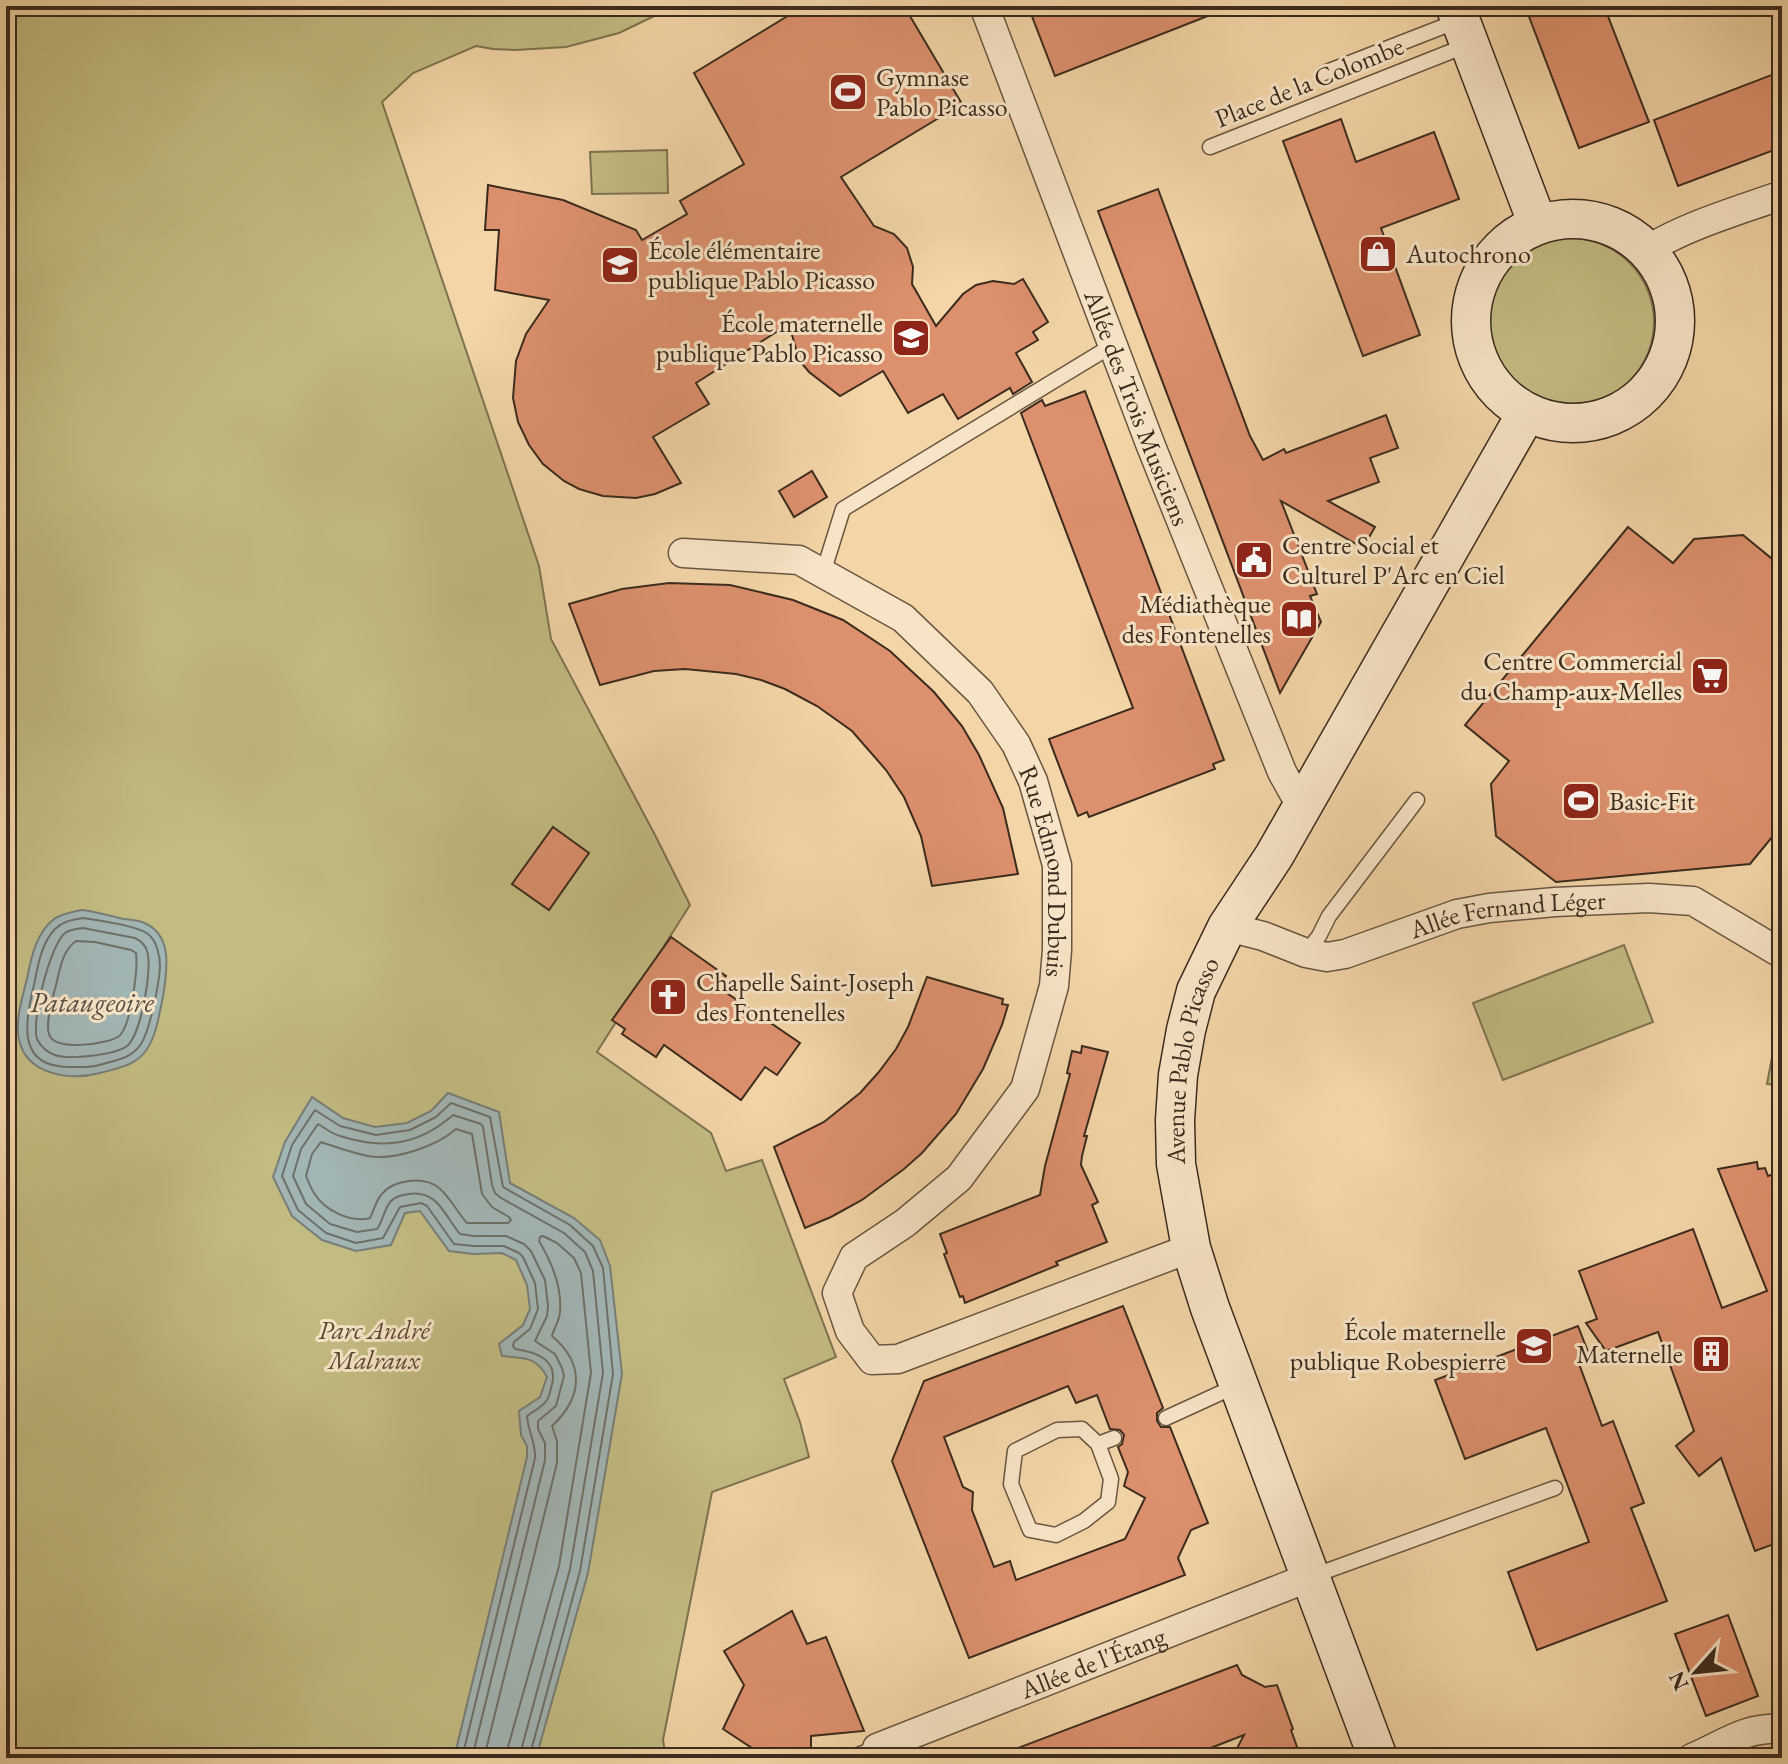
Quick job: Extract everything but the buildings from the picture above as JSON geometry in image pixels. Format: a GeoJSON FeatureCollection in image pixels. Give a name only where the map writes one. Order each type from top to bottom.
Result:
{"type":"FeatureCollection","features":[{"type":"Feature","properties":{"kind":"street","name":"Allée des Trois Musiciens"},"geometry":{"type":"LineString","coordinates":[[984,6],[1151,446],[1282,772],[1301,806]]}},
{"type":"Feature","properties":{"kind":"street"},"geometry":{"type":"LineString","coordinates":[[1462,23],[1538,225]]}},
{"type":"Feature","properties":{"kind":"street"},"geometry":{"type":"LineString","coordinates":[[1647,250],[1698,225],[1782,195]]}},
{"type":"Feature","properties":{"kind":"street"},"geometry":{"type":"LineString","coordinates":[[1561,219],[1585,219],[1608,224],[1629,235],[1647,250],[1668,280],[1677,315],[1673,351],[1657,383],[1630,408],[1597,422],[1561,424],[1526,414],[1499,393],[1480,366],[1471,333],[1472,306],[1479,280],[1494,256],[1514,237],[1538,225],[1561,219]]}},
{"type":"Feature","properties":{"kind":"street","name":"Avenue Pablo Picasso"},"geometry":{"type":"LineString","coordinates":[[1378,1758],[1210,1308],[1191,1248],[1177,1175],[1175,1120],[1178,1075],[1196,991],[1227,927],[1274,856],[1526,414]]}},
{"type":"Feature","properties":{"kind":"street","name":"Rue Edmond Dubuis"},"geometry":{"type":"LineString","coordinates":[[683,553],[799,560],[903,618],[980,692],[1016,744],[1033,781],[1057,865],[1054,986],[1025,1089],[959,1178],[905,1223],[854,1257],[837,1293],[850,1331],[872,1360],[898,1359],[1191,1248]]}},
{"type":"Feature","properties":{"kind":"street","name":"Allée Fernand Léger"},"geometry":{"type":"LineString","coordinates":[[1227,927],[1327,957],[1345,954],[1457,914],[1489,908],[1649,898],[1693,901],[1782,954]]}},
{"type":"Feature","properties":{"kind":"street","name":"Allée de l'Étang"},"geometry":{"type":"LineString","coordinates":[[877,1748],[1310,1577]]}},
{"type":"Feature","properties":{"kind":"street"},"geometry":{"type":"LineString","coordinates":[[1692,1758],[1747,1732],[1764,1728],[1782,1729]]}},
{"type":"Feature","properties":{"kind":"lane"},"geometry":{"type":"LineString","coordinates":[[1324,73],[1462,23]]}},
{"type":"Feature","properties":{"kind":"lane","name":"Place de la Colombe"},"geometry":{"type":"LineString","coordinates":[[1210,147],[1462,23]]}},
{"type":"Feature","properties":{"kind":"lane"},"geometry":{"type":"LineString","coordinates":[[823,573],[843,509],[1113,345]]}},
{"type":"Feature","properties":{"kind":"lane"},"geometry":{"type":"LineString","coordinates":[[1306,953],[1329,916],[1417,800]]}},
{"type":"Feature","properties":{"kind":"lane"},"geometry":{"type":"LineString","coordinates":[[1166,1418],[1239,1385]]}},
{"type":"Feature","properties":{"kind":"lane"},"geometry":{"type":"LineString","coordinates":[[1082,1429],[1098,1444],[1111,1479],[1108,1502],[1084,1521],[1056,1535],[1030,1530],[1011,1484],[1015,1451],[1057,1430],[1082,1429]]}},
{"type":"Feature","properties":{"kind":"lane"},"geometry":{"type":"LineString","coordinates":[[1098,1444],[1114,1438]]}},
{"type":"Feature","properties":{"kind":"lane"},"geometry":{"type":"LineString","coordinates":[[1310,1577],[1555,1488]]}},
{"type":"Feature","properties":{"kind":"lane"},"geometry":{"type":"LineString","coordinates":[[849,1758],[877,1748]]}},
{"type":"Feature","properties":{"kind":"green space","name":"Parc André Malraux"},"geometry":{"type":"Polygon","coordinates":[[[6,6],[675,6],[619,33],[566,47],[515,50],[476,46],[413,73],[382,102],[539,566],[551,639],[690,905],[597,1052],[711,1133],[726,1171],[762,1160],[836,1357],[784,1379],[809,1457],[712,1492],[663,1740],[666,1758],[6,1758],[6,6]]]}},
{"type":"Feature","properties":{"kind":"green space"},"geometry":{"type":"Polygon","coordinates":[[[667,150],[668,193],[592,194],[590,152],[667,150]]]}},
{"type":"Feature","properties":{"kind":"green space"},"geometry":{"type":"Polygon","coordinates":[[[1570,238],[1602,244],[1630,262],[1648,290],[1654,322],[1648,354],[1630,382],[1602,400],[1570,406],[1538,400],[1510,382],[1492,354],[1486,322],[1492,290],[1510,262],[1538,244],[1570,238]]]}},
{"type":"Feature","properties":{"kind":"green space"},"geometry":{"type":"Polygon","coordinates":[[[1624,945],[1653,1022],[1503,1080],[1473,1003],[1624,945]]]}},
{"type":"Feature","properties":{"kind":"green space"},"geometry":{"type":"Polygon","coordinates":[[[1782,1004],[1782,1086],[1767,1084],[1782,1004]]]}},
{"type":"Feature","properties":{"kind":"water","name":"Pataugeoire"},"geometry":{"type":"Polygon","coordinates":[[[82,910],[140,921],[152,928],[164,944],[166,976],[155,1030],[143,1055],[113,1070],[76,1076],[51,1073],[31,1061],[19,1040],[18,1017],[33,954],[43,931],[57,917],[82,910]]]}},
{"type":"Feature","properties":{"kind":"water"},"geometry":{"type":"Polygon","coordinates":[[[448,1093],[499,1112],[510,1183],[574,1218],[600,1240],[610,1266],[622,1374],[588,1573],[536,1758],[454,1758],[527,1457],[519,1411],[540,1397],[547,1377],[533,1362],[502,1356],[499,1344],[523,1325],[530,1309],[527,1285],[516,1260],[502,1253],[449,1251],[420,1211],[405,1213],[391,1245],[356,1251],[322,1240],[292,1216],[273,1177],[285,1142],[312,1097],[343,1118],[375,1127],[407,1123],[431,1111],[448,1093]]]}},
{"type":"Feature","properties":{"kind":"place","name":"Gymnase Pablo Picasso"},"geometry":{"type":"Point","coordinates":[848,92]}},
{"type":"Feature","properties":{"kind":"place","name":"Autochrono"},"geometry":{"type":"Point","coordinates":[1378,254]}},
{"type":"Feature","properties":{"kind":"place","name":"École élémentaire publique Pablo Picasso"},"geometry":{"type":"Point","coordinates":[620,265]}},
{"type":"Feature","properties":{"kind":"place","name":"École maternelle publique Pablo Picasso"},"geometry":{"type":"Point","coordinates":[911,338]}},
{"type":"Feature","properties":{"kind":"place","name":"Centre Social et Culturel P'Arc en Ciel"},"geometry":{"type":"Point","coordinates":[1254,560]}},
{"type":"Feature","properties":{"kind":"place","name":"Médiathèque des Fontenelles"},"geometry":{"type":"Point","coordinates":[1299,619]}},
{"type":"Feature","properties":{"kind":"place","name":"Centre Commercial du Champ-aux-Melles"},"geometry":{"type":"Point","coordinates":[1710,676]}},
{"type":"Feature","properties":{"kind":"place","name":"Basic-Fit"},"geometry":{"type":"Point","coordinates":[1581,801]}},
{"type":"Feature","properties":{"kind":"place","name":"Chapelle Saint-Joseph des Fontenelles"},"geometry":{"type":"Point","coordinates":[668,997]}},
{"type":"Feature","properties":{"kind":"place","name":"École maternelle publique Robespierre"},"geometry":{"type":"Point","coordinates":[1534,1346]}},
{"type":"Feature","properties":{"kind":"place","name":"Maternelle"},"geometry":{"type":"Point","coordinates":[1711,1354]}}]}
